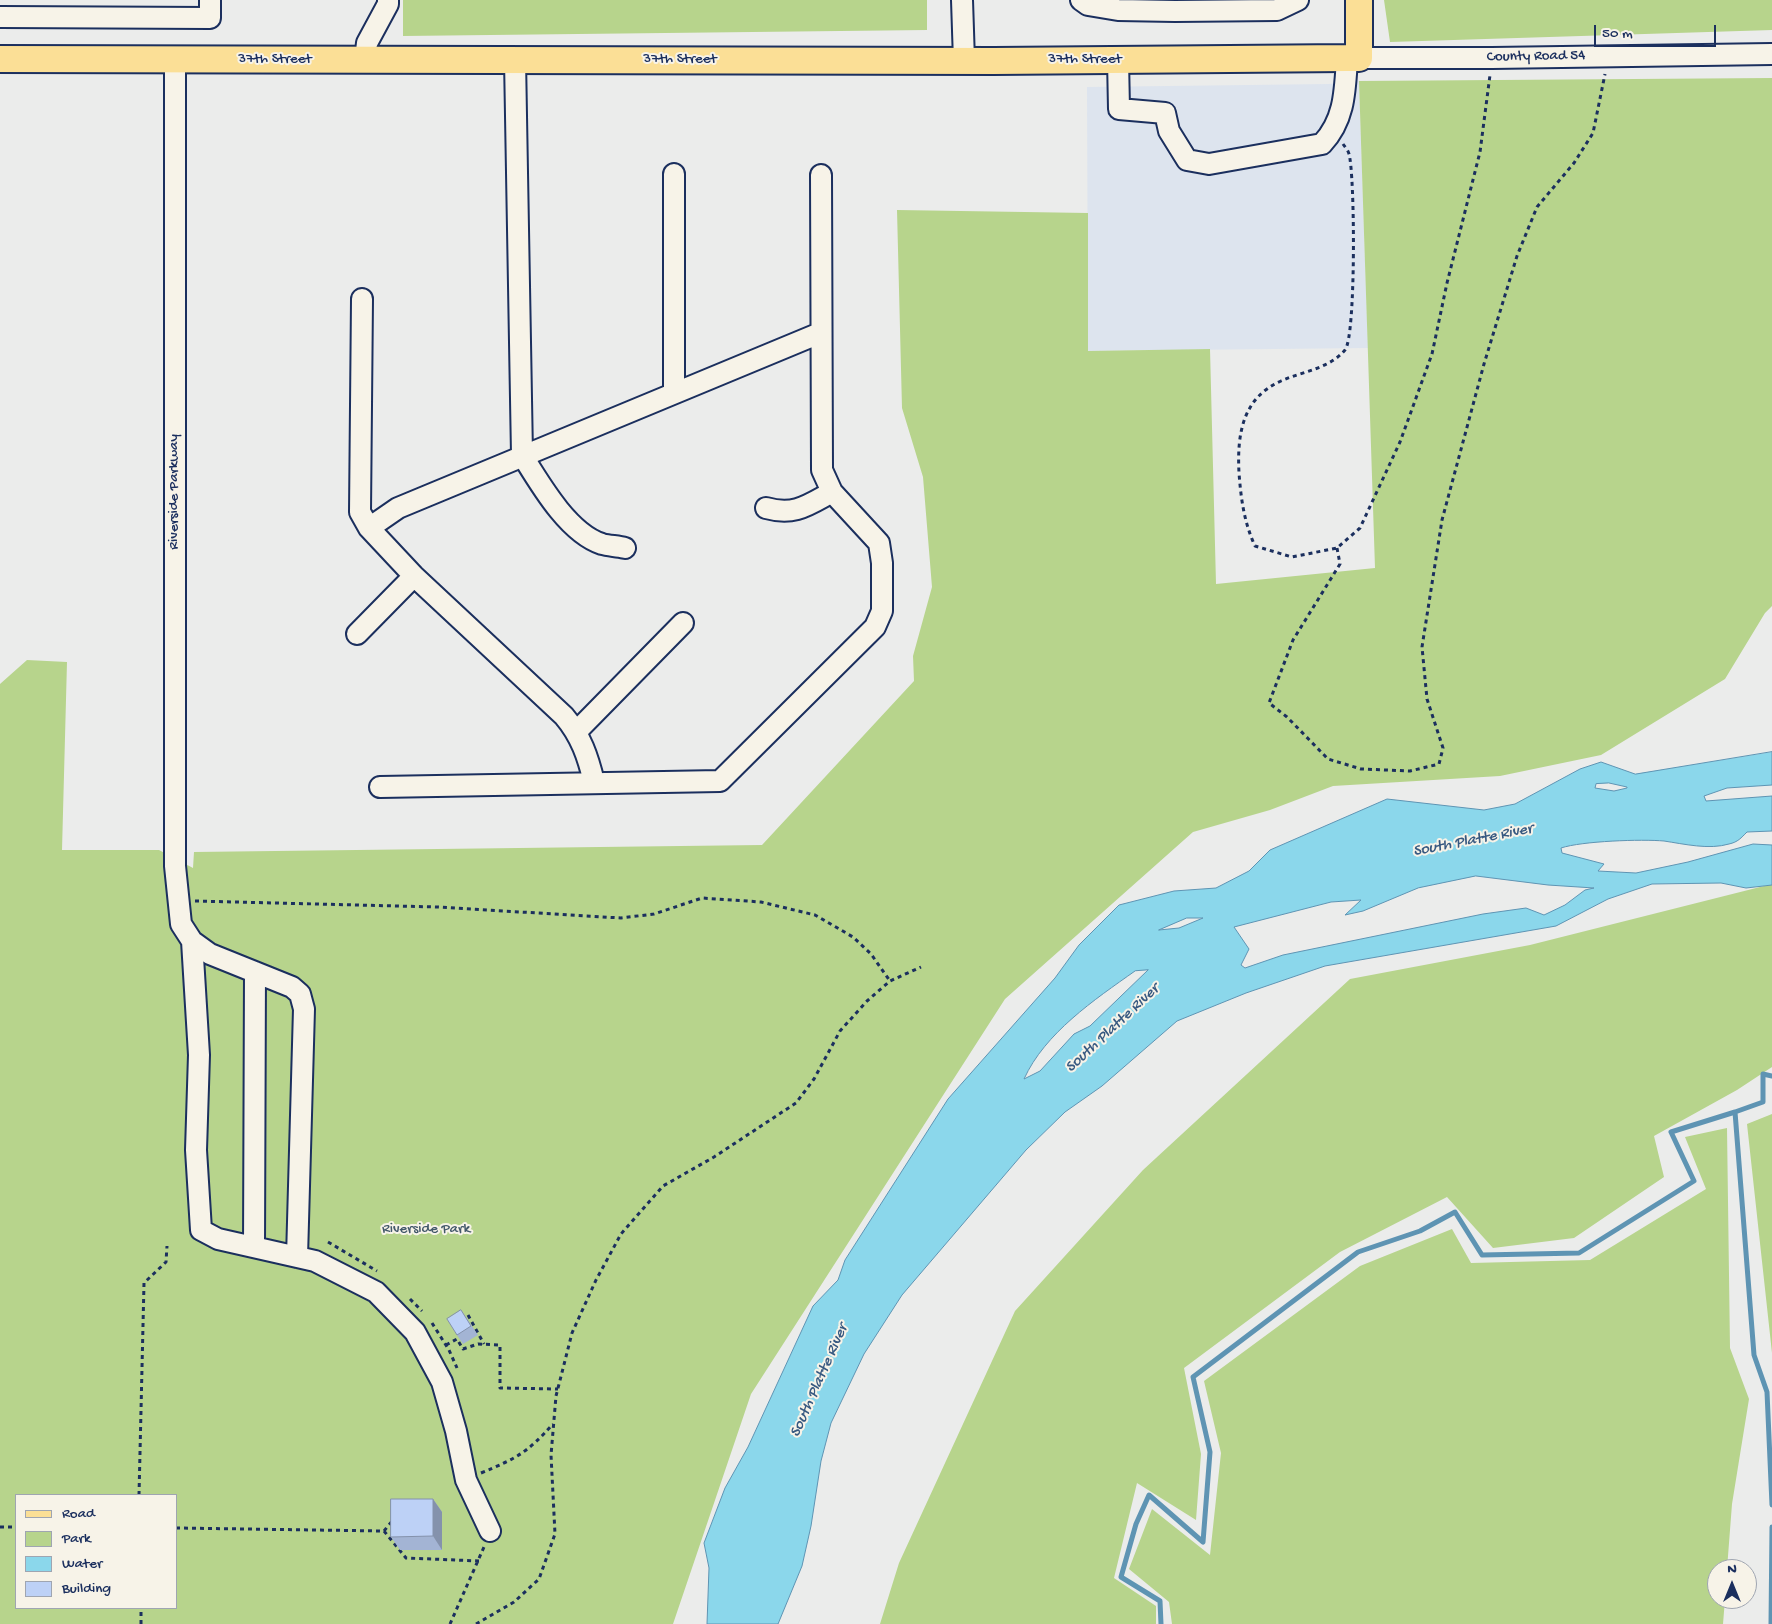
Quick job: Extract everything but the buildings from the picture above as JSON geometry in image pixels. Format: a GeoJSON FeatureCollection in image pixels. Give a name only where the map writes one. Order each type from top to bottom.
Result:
{"type":"FeatureCollection","features":[{"type":"Feature","properties":{"kind":"main road"},"geometry":{"type":"LineString","coordinates":[[1353,58],[1359,0]]}},
{"type":"Feature","properties":{"kind":"main road","name":"37th Street"},"geometry":{"type":"LineString","coordinates":[[0,60],[1353,58]]}},
{"type":"Feature","properties":{"kind":"street"},"geometry":{"type":"LineString","coordinates":[[0,16],[60,8],[210,18],[210,0]]}},
{"type":"Feature","properties":{"kind":"street"},"geometry":{"type":"LineString","coordinates":[[365,60],[366,43],[388,4],[388,0]]}},
{"type":"Feature","properties":{"kind":"street"},"geometry":{"type":"LineString","coordinates":[[962,0],[964,60]]}},
{"type":"Feature","properties":{"kind":"street"},"geometry":{"type":"LineString","coordinates":[[1080,0],[1088,5],[1118,10],[1175,11],[1277,10],[1298,0]]}},
{"type":"Feature","properties":{"kind":"street","name":"County Road 54"},"geometry":{"type":"LineString","coordinates":[[1353,58],[1772,54]]}},
{"type":"Feature","properties":{"kind":"street"},"geometry":{"type":"LineString","coordinates":[[1118,59],[1120,109],[1165,112],[1169,131],[1187,160],[1209,164],[1322,144],[1334,132],[1353,58]]}},
{"type":"Feature","properties":{"kind":"street"},"geometry":{"type":"LineString","coordinates":[[515,59],[522,455],[556,508],[573,524],[600,543],[625,548]]}},
{"type":"Feature","properties":{"kind":"street","name":"Riverside Parkway"},"geometry":{"type":"LineString","coordinates":[[175,60],[175,866],[181,924],[192,941]]}},
{"type":"Feature","properties":{"kind":"street"},"geometry":{"type":"LineString","coordinates":[[674,174],[674,392]]}},
{"type":"Feature","properties":{"kind":"street"},"geometry":{"type":"LineString","coordinates":[[380,787],[720,781],[875,627],[882,611],[882,563],[879,543],[832,492],[822,470],[820,333],[821,175]]}},
{"type":"Feature","properties":{"kind":"street"},"geometry":{"type":"LineString","coordinates":[[362,298],[360,512],[369,528],[414,576],[564,716],[577,731],[589,759],[594,782]]}},
{"type":"Feature","properties":{"kind":"street"},"geometry":{"type":"LineString","coordinates":[[369,528],[398,508],[820,333]]}},
{"type":"Feature","properties":{"kind":"street"},"geometry":{"type":"LineString","coordinates":[[766,508],[782,513],[800,509],[832,492]]}},
{"type":"Feature","properties":{"kind":"street"},"geometry":{"type":"LineString","coordinates":[[356,634],[414,576]]}},
{"type":"Feature","properties":{"kind":"street"},"geometry":{"type":"LineString","coordinates":[[577,731],[683,623]]}},
{"type":"Feature","properties":{"kind":"street"},"geometry":{"type":"LineString","coordinates":[[192,941],[210,954],[292,986],[300,994],[304,1009],[297,1257]]}},
{"type":"Feature","properties":{"kind":"street"},"geometry":{"type":"LineString","coordinates":[[192,941],[199,1055],[196,1150],[201,1230],[218,1239],[315,1261],[376,1292],[415,1332],[442,1382],[456,1431],[466,1480],[490,1531]]}},
{"type":"Feature","properties":{"kind":"street"},"geometry":{"type":"LineString","coordinates":[[254,1247],[255,972]]}},
{"type":"Feature","properties":{"kind":"path"},"geometry":{"type":"LineString","coordinates":[[1337,548],[1340,564],[1293,640],[1269,703],[1287,717],[1328,758],[1361,769],[1410,770],[1439,764],[1443,748],[1427,699],[1422,647],[1442,520],[1484,364],[1517,256],[1537,207],[1574,163],[1593,133],[1603,90],[1606,56]]}},
{"type":"Feature","properties":{"kind":"path"},"geometry":{"type":"LineString","coordinates":[[1334,132],[1349,153],[1353,265],[1351,329],[1347,348],[1333,362],[1280,381],[1255,398],[1243,420],[1238,445],[1240,498],[1246,527],[1255,546],[1292,557],[1337,548],[1360,528],[1400,442],[1432,354],[1447,283],[1480,152],[1492,58]]}},
{"type":"Feature","properties":{"kind":"path"},"geometry":{"type":"LineString","coordinates":[[192,901],[437,907],[622,918],[654,914],[702,898],[761,902],[814,915],[853,937],[871,954],[890,981]]}},
{"type":"Feature","properties":{"kind":"path"},"geometry":{"type":"LineString","coordinates":[[476,1624],[514,1602],[539,1579],[555,1534],[551,1455],[558,1389],[572,1333],[596,1280],[621,1234],[663,1186],[714,1157],[796,1103],[814,1079],[840,1031],[867,1001],[890,981],[921,967]]}},
{"type":"Feature","properties":{"kind":"path"},"geometry":{"type":"LineString","coordinates":[[139,1494],[144,1283],[166,1262],[167,1246]]}},
{"type":"Feature","properties":{"kind":"path"},"geometry":{"type":"LineString","coordinates":[[468,1315],[484,1344]]}},
{"type":"Feature","properties":{"kind":"path"},"geometry":{"type":"LineString","coordinates":[[446,1345],[457,1340],[462,1349],[484,1344],[500,1345],[500,1388],[558,1389]]}},
{"type":"Feature","properties":{"kind":"path"},"geometry":{"type":"LineString","coordinates":[[466,1480],[517,1458],[532,1448],[554,1424]]}},
{"type":"Feature","properties":{"kind":"path"},"geometry":{"type":"LineString","coordinates":[[384,1532],[399,1513]]}},
{"type":"Feature","properties":{"kind":"path"},"geometry":{"type":"LineString","coordinates":[[0,1527],[15,1527]]}},
{"type":"Feature","properties":{"kind":"path"},"geometry":{"type":"LineString","coordinates":[[178,1528],[384,1532],[406,1558],[479,1561]]}},
{"type":"Feature","properties":{"kind":"path"},"geometry":{"type":"LineString","coordinates":[[450,1624],[479,1561],[490,1531]]}},
{"type":"Feature","properties":{"kind":"path"},"geometry":{"type":"LineString","coordinates":[[141,1609],[141,1624]]}},
{"type":"Feature","properties":{"kind":"shaded area"},"geometry":{"type":"Polygon","coordinates":[[[1359,81],[1368,348],[1088,351],[1087,87],[1329,84],[1359,81]]]}},
{"type":"Feature","properties":{"kind":"green space"},"geometry":{"type":"Polygon","coordinates":[[[403,0],[927,0],[927,30],[403,36],[403,0]]]}},
{"type":"Feature","properties":{"kind":"green space"},"geometry":{"type":"Polygon","coordinates":[[[1384,0],[1772,0],[1772,30],[1390,42],[1384,0]]]}},
{"type":"Feature","properties":{"kind":"green space","name":"Riverside Park"},"geometry":{"type":"Polygon","coordinates":[[[1772,78],[1772,606],[1765,613],[1725,679],[1601,755],[1500,776],[1333,786],[1270,810],[1193,832],[1005,999],[751,1394],[673,1624],[0,1624],[0,684],[27,660],[67,662],[62,850],[159,850],[193,868],[194,852],[762,845],[914,681],[913,656],[932,587],[923,477],[902,408],[897,210],[1088,213],[1088,351],[1210,349],[1216,584],[1375,568],[1359,81],[1772,78]]]}},
{"type":"Feature","properties":{"kind":"green space"},"geometry":{"type":"Polygon","coordinates":[[[1772,884],[1772,1067],[1737,1090],[1654,1136],[1664,1177],[1574,1238],[1493,1248],[1447,1197],[1340,1252],[1184,1368],[1201,1454],[1196,1520],[1137,1483],[1114,1578],[1156,1606],[1156,1624],[880,1624],[899,1563],[1015,1311],[1143,1170],[1350,979],[1530,945],[1772,884]]]}},
{"type":"Feature","properties":{"kind":"green space"},"geometry":{"type":"Polygon","coordinates":[[[1772,1114],[1772,1353],[1747,1124],[1772,1114]]]}},
{"type":"Feature","properties":{"kind":"green space"},"geometry":{"type":"Polygon","coordinates":[[[1727,1128],[1730,1348],[1749,1399],[1732,1504],[1728,1559],[1707,1559],[1707,1609],[1724,1609],[1723,1624],[1172,1624],[1169,1602],[1129,1569],[1152,1509],[1210,1555],[1221,1453],[1204,1381],[1360,1266],[1452,1229],[1471,1263],[1590,1260],[1706,1189],[1685,1137],[1727,1128]]]}},
{"type":"Feature","properties":{"kind":"water","name":"South Platte River"},"geometry":{"type":"Polygon","coordinates":[[[1772,752],[1772,785],[1727,788],[1704,796],[1706,801],[1772,796],[1772,831],[1747,832],[1737,841],[1721,846],[1697,846],[1654,840],[1627,840],[1561,848],[1562,853],[1604,864],[1598,871],[1636,873],[1688,862],[1753,844],[1772,845],[1772,885],[1746,888],[1721,883],[1652,884],[1608,899],[1556,926],[1325,966],[1246,993],[1177,1021],[1102,1086],[1065,1112],[1026,1150],[902,1295],[864,1354],[831,1423],[821,1461],[811,1526],[802,1566],[778,1624],[707,1624],[709,1568],[704,1543],[725,1488],[748,1447],[813,1306],[838,1280],[845,1260],[948,1099],[1055,978],[1079,945],[1119,905],[1174,891],[1216,888],[1249,871],[1270,850],[1387,799],[1484,810],[1515,804],[1580,769],[1601,762],[1635,774],[1772,752]],[[1609,783],[1596,784],[1595,788],[1614,791],[1627,788],[1609,783]],[[1476,876],[1418,888],[1363,911],[1345,915],[1361,900],[1331,902],[1234,927],[1249,949],[1241,965],[1245,968],[1283,955],[1483,914],[1526,908],[1544,915],[1565,905],[1585,890],[1594,888],[1548,885],[1476,876]],[[1187,918],[1159,930],[1179,928],[1203,918],[1187,918]],[[1148,970],[1135,971],[1087,1006],[1058,1032],[1033,1062],[1024,1079],[1040,1071],[1074,1034],[1090,1026],[1148,970]]]}},
{"type":"Feature","properties":{"kind":"waterway"},"geometry":{"type":"LineString","coordinates":[[1772,1076],[1763,1074],[1763,1102],[1735,1112],[1754,1355],[1767,1392],[1772,1505]]}},
{"type":"Feature","properties":{"kind":"waterway"},"geometry":{"type":"LineString","coordinates":[[1161,1624],[1160,1601],[1121,1577],[1136,1524],[1149,1495],[1203,1542],[1210,1452],[1193,1377],[1358,1252],[1420,1231],[1455,1212],[1482,1255],[1579,1253],[1694,1181],[1671,1132],[1735,1112]]}},
{"type":"Feature","properties":{"kind":"waterway"},"geometry":{"type":"LineString","coordinates":[[1771,1624],[1772,1527]]}}]}
